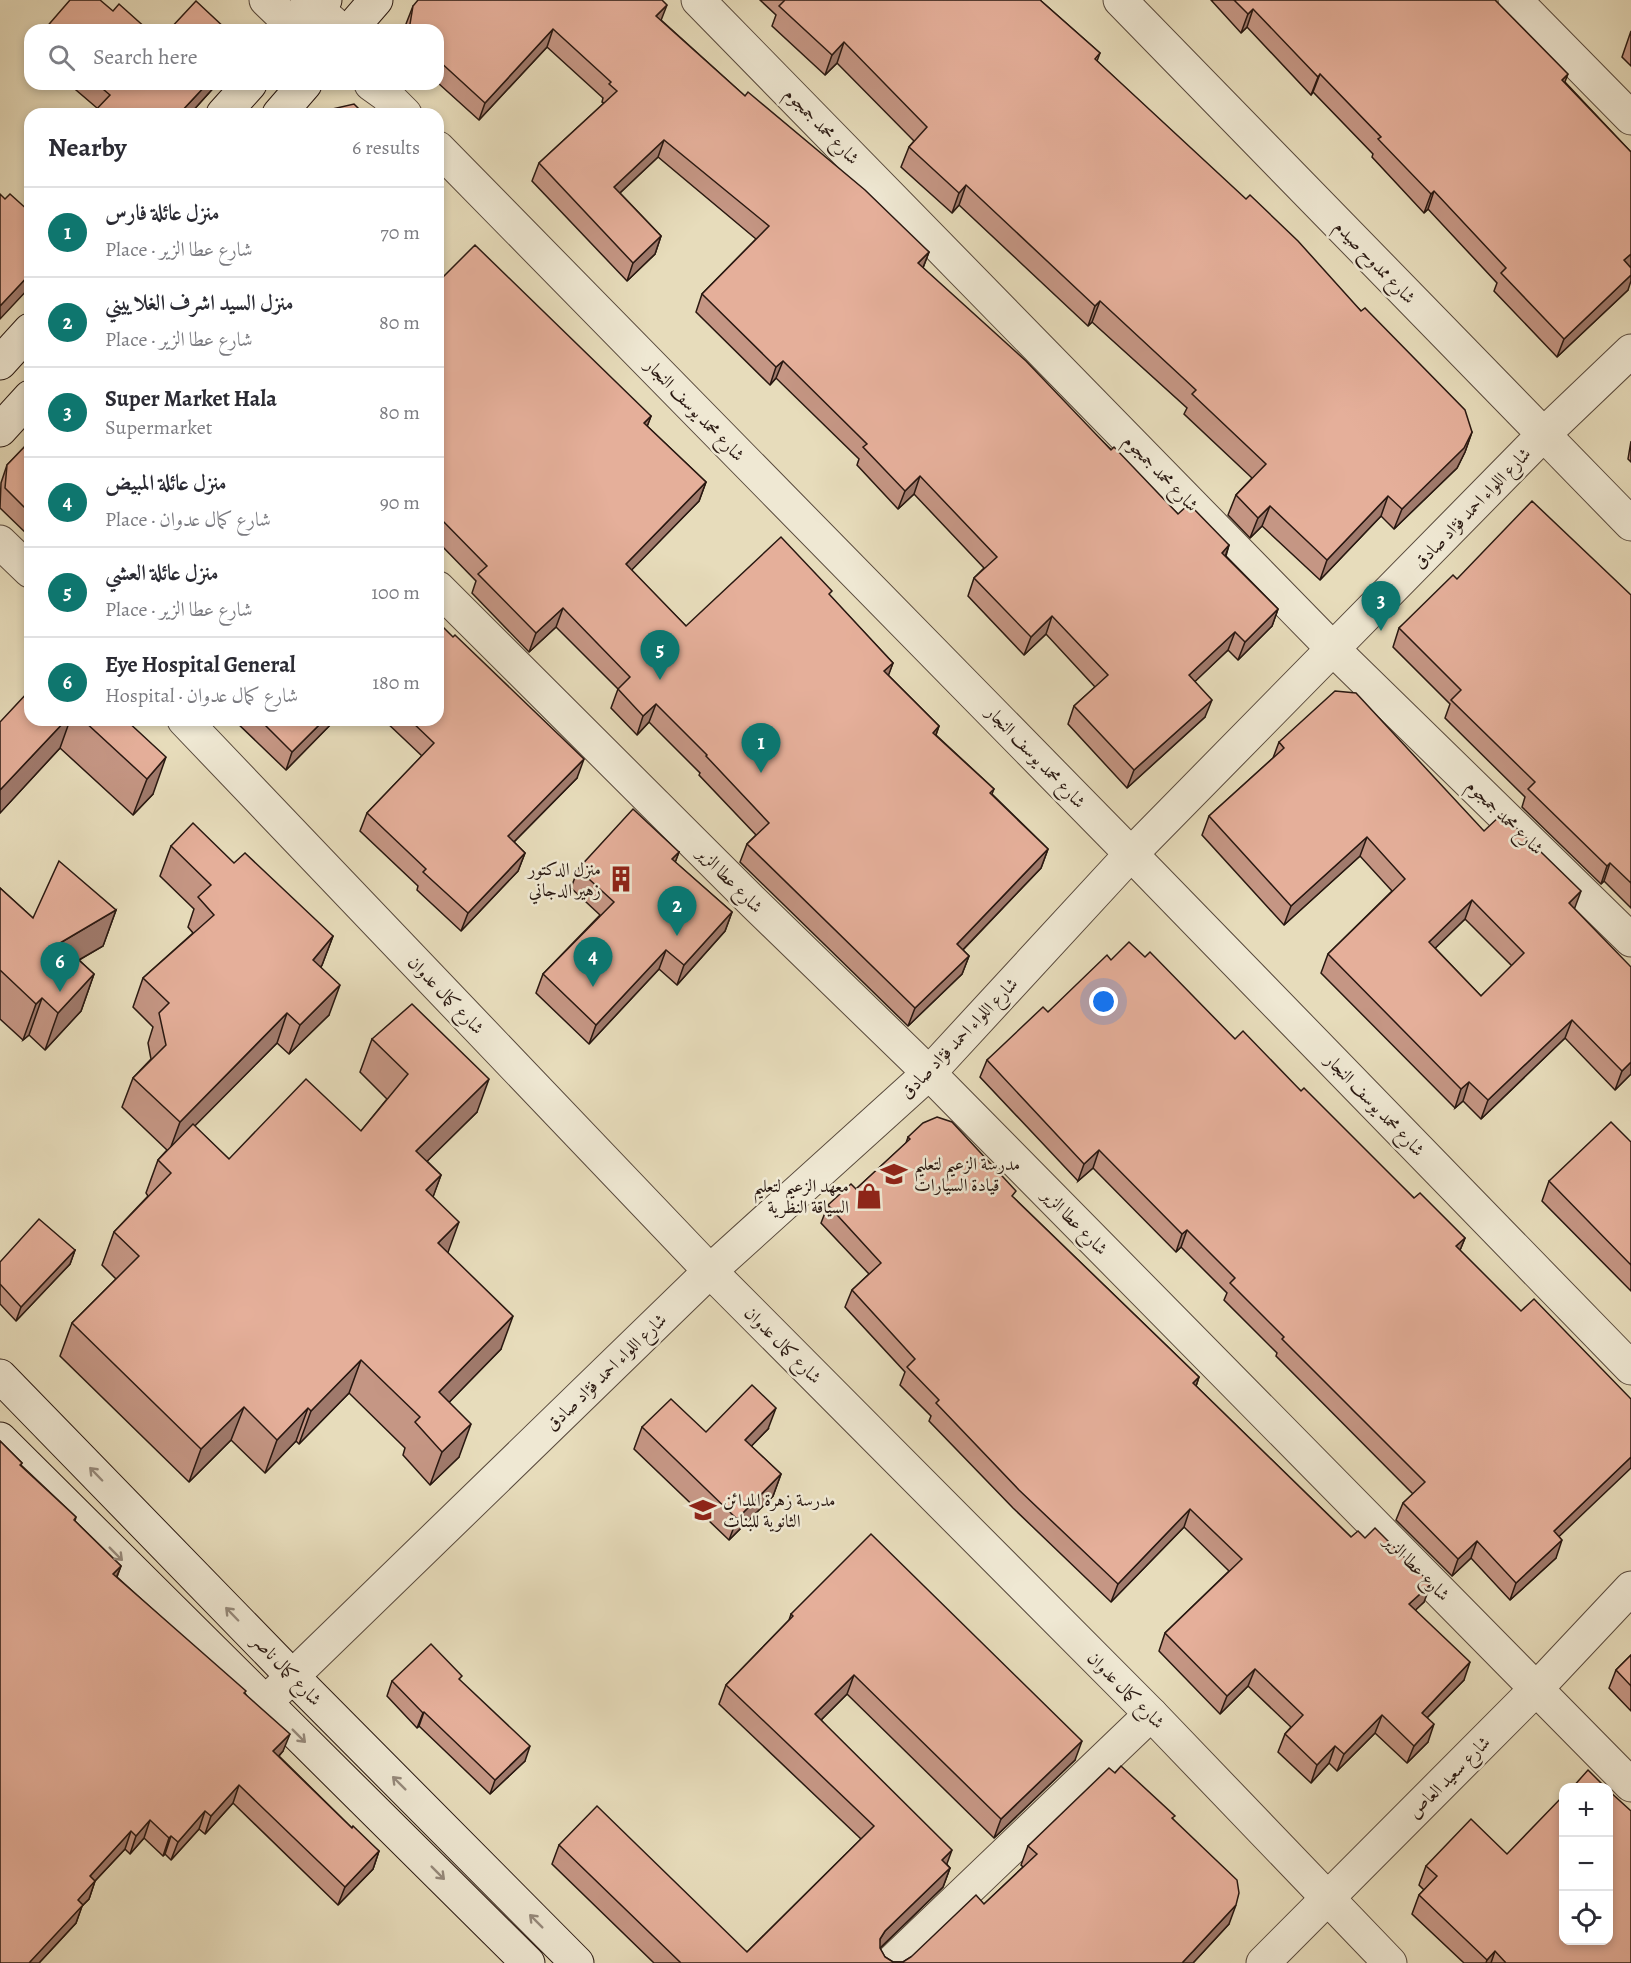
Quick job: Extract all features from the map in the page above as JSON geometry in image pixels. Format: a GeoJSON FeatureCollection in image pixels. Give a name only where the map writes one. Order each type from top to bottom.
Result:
{"type":"FeatureCollection","features":[{"type":"Feature","properties":{"kind":"street"},"geometry":{"type":"LineString","coordinates":[[266,0],[314,17]]}},
{"type":"Feature","properties":{"kind":"street"},"geometry":{"type":"LineString","coordinates":[[355,24],[376,0]]}},
{"type":"Feature","properties":{"kind":"street","name":"شارع محمد جمجوم"},"geometry":{"type":"LineString","coordinates":[[698,0],[1334,650],[1631,940]]}},
{"type":"Feature","properties":{"kind":"street","name":"شارع ممدوح صيدم"},"geometry":{"type":"LineString","coordinates":[[1120,0],[1631,524]]}},
{"type":"Feature","properties":{"kind":"street"},"geometry":{"type":"LineString","coordinates":[[1515,0],[1631,118]]}},
{"type":"Feature","properties":{"kind":"street"},"geometry":{"type":"LineString","coordinates":[[228,108],[245,90]]}},
{"type":"Feature","properties":{"kind":"street"},"geometry":{"type":"LineString","coordinates":[[284,108],[300,90]]}},
{"type":"Feature","properties":{"kind":"street","name":"شارع محمد يوسف النجار"},"geometry":{"type":"LineString","coordinates":[[444,154],[1131,854],[1631,1368]]}},
{"type":"Feature","properties":{"kind":"street"},"geometry":{"type":"LineString","coordinates":[[0,363],[24,337]]}},
{"type":"Feature","properties":{"kind":"street","name":"شارع اللواء احمد فؤاد صادق"},"geometry":{"type":"LineString","coordinates":[[265,1702],[710,1271],[929,1073],[1131,854],[1543,435],[1631,351]]}},
{"type":"Feature","properties":{"kind":"street"},"geometry":{"type":"LineString","coordinates":[[0,430],[24,404]]}},
{"type":"Feature","properties":{"kind":"street"},"geometry":{"type":"LineString","coordinates":[[0,542],[24,565]]}},
{"type":"Feature","properties":{"kind":"street","name":"شارع عطا الزير"},"geometry":{"type":"LineString","coordinates":[[444,594],[755,904],[929,1073],[1631,1785]]}},
{"type":"Feature","properties":{"kind":"street","name":"شارع كمال عدوان"},"geometry":{"type":"LineString","coordinates":[[190,726],[710,1271],[1150,1714],[1390,1963]]}},
{"type":"Feature","properties":{"kind":"street","name":"شارع كمال ناصر"},"geometry":{"type":"LineString","coordinates":[[0,1376],[292,1676],[577,1963]]}},
{"type":"Feature","properties":{"kind":"street","name":"شارع كمال ناصر"},"geometry":{"type":"LineString","coordinates":[[0,1439],[528,1963]]}},
{"type":"Feature","properties":{"kind":"street","name":"شارع سعيد العاص"},"geometry":{"type":"LineString","coordinates":[[1263,1963],[1536,1689],[1631,1588]]}},
{"type":"Feature","properties":{"kind":"street"},"geometry":{"type":"LineString","coordinates":[[891,1963],[1150,1714]]}},
{"type":"Feature","properties":{"kind":"building"},"geometry":{"type":"Polygon","coordinates":[[[70,0],[100,0],[113,11],[119,4],[141,24],[49,24],[70,0]]]}},
{"type":"Feature","properties":{"kind":"building"},"geometry":{"type":"Polygon","coordinates":[[[418,0],[662,0],[667,5],[656,16],[745,96],[748,92],[865,190],[929,252],[918,263],[1026,361],[1111,450],[1114,447],[1178,514],[1189,504],[1229,545],[1222,553],[1278,609],[1245,642],[1235,632],[1189,675],[1212,700],[1134,770],[1074,706],[1108,675],[1052,616],[1031,637],[974,578],[997,557],[920,476],[905,491],[863,447],[867,444],[783,361],[776,367],[702,294],[769,226],[664,140],[614,187],[661,236],[633,263],[539,163],[617,91],[609,84],[611,82],[553,29],[485,103],[444,65],[444,24],[410,24],[413,6],[418,0]]]}},
{"type":"Feature","properties":{"kind":"building"},"geometry":{"type":"Polygon","coordinates":[[[785,0],[1040,0],[1100,53],[1095,59],[1246,199],[1250,195],[1298,241],[1361,311],[1365,308],[1465,410],[1472,432],[1464,448],[1402,509],[1388,496],[1327,560],[1270,506],[1258,518],[1236,495],[1266,464],[1192,394],[1196,390],[1100,301],[1095,306],[966,185],[959,193],[909,147],[927,127],[844,42],[832,55],[779,6],[785,0]]]}},
{"type":"Feature","properties":{"kind":"building"},"geometry":{"type":"Polygon","coordinates":[[[1234,0],[1495,0],[1568,74],[1562,80],[1631,152],[1631,254],[1624,260],[1631,268],[1631,275],[1564,339],[1501,273],[1506,268],[1434,191],[1431,194],[1378,139],[1381,137],[1320,74],[1318,77],[1253,9],[1248,14],[1234,0]]]}},
{"type":"Feature","properties":{"kind":"building"},"geometry":{"type":"Polygon","coordinates":[[[196,1],[221,24],[175,24],[196,1]]]}},
{"type":"Feature","properties":{"kind":"building"},"geometry":{"type":"Polygon","coordinates":[[[104,90],[201,90],[185,108],[98,108],[110,95],[104,90]]]}},
{"type":"Feature","properties":{"kind":"building"},"geometry":{"type":"Polygon","coordinates":[[[354,104],[358,108],[337,108],[354,104]]]}},
{"type":"Feature","properties":{"kind":"building"},"geometry":{"type":"Polygon","coordinates":[[[0,194],[5,199],[10,194],[24,207],[24,280],[0,306],[0,194]]]}},
{"type":"Feature","properties":{"kind":"building"},"geometry":{"type":"Polygon","coordinates":[[[475,245],[651,416],[644,423],[706,482],[626,564],[686,626],[781,537],[832,591],[829,594],[893,663],[884,671],[939,726],[933,733],[994,789],[990,793],[1048,849],[957,944],[969,956],[915,1008],[747,844],[769,823],[707,755],[656,704],[643,716],[618,689],[630,677],[563,608],[536,633],[478,574],[487,566],[444,522],[444,276],[475,245]]]}},
{"type":"Feature","properties":{"kind":"building"},"geometry":{"type":"Polygon","coordinates":[[[24,447],[24,507],[5,488],[7,465],[24,447]]]}},
{"type":"Feature","properties":{"kind":"building"},"geometry":{"type":"Polygon","coordinates":[[[1532,501],[1631,595],[1631,883],[1610,863],[1607,866],[1528,789],[1535,782],[1451,700],[1461,690],[1399,628],[1453,575],[1457,579],[1532,501]]]}},
{"type":"Feature","properties":{"kind":"building"},"geometry":{"type":"Polygon","coordinates":[[[444,628],[453,637],[455,635],[584,759],[508,836],[525,853],[468,913],[423,872],[426,869],[367,813],[434,743],[416,726],[444,726],[444,628]]]}},
{"type":"Feature","properties":{"kind":"building"},"geometry":{"type":"Polygon","coordinates":[[[1335,691],[1356,693],[1484,831],[1502,814],[1581,891],[1569,903],[1631,967],[1631,1062],[1622,1071],[1572,1020],[1488,1100],[1469,1082],[1461,1089],[1328,954],[1405,879],[1367,837],[1291,906],[1209,816],[1284,748],[1279,742],[1335,691]],[[1472,900],[1429,942],[1481,996],[1524,953],[1472,900]]]}},
{"type":"Feature","properties":{"kind":"building"},"geometry":{"type":"Polygon","coordinates":[[[24,696],[24,726],[60,726],[0,790],[0,722],[24,696]]]}},
{"type":"Feature","properties":{"kind":"building"},"geometry":{"type":"Polygon","coordinates":[[[90,726],[132,726],[166,757],[147,779],[90,726]]]}},
{"type":"Feature","properties":{"kind":"building"},"geometry":{"type":"Polygon","coordinates":[[[266,726],[318,726],[292,752],[266,726]]]}},
{"type":"Feature","properties":{"kind":"building"},"geometry":{"type":"Polygon","coordinates":[[[633,809],[679,852],[672,859],[732,912],[684,965],[666,950],[596,1025],[543,974],[614,902],[578,869],[633,809]]]}},
{"type":"Feature","properties":{"kind":"building"},"geometry":{"type":"Polygon","coordinates":[[[193,823],[234,863],[245,853],[333,936],[313,960],[340,985],[300,1025],[287,1013],[180,1122],[133,1078],[166,1045],[159,1013],[169,1003],[143,978],[214,915],[198,897],[211,885],[171,846],[193,823]]]}},
{"type":"Feature","properties":{"kind":"building"},"geometry":{"type":"Polygon","coordinates":[[[59,861],[116,910],[60,943],[94,974],[58,1013],[42,998],[36,1004],[0,970],[0,888],[33,918],[59,861]]]}},
{"type":"Feature","properties":{"kind":"building"},"geometry":{"type":"Polygon","coordinates":[[[1129,942],[1145,957],[1150,952],[1235,1039],[1243,1031],[1301,1091],[1304,1088],[1414,1198],[1420,1193],[1465,1238],[1456,1246],[1521,1311],[1534,1299],[1631,1399],[1631,1457],[1554,1531],[1562,1540],[1516,1583],[1477,1541],[1458,1559],[1403,1503],[1425,1482],[1282,1339],[1284,1337],[1230,1283],[1235,1278],[1187,1230],[1182,1234],[1099,1150],[1084,1164],[987,1060],[1043,1007],[1048,1012],[1107,955],[1111,960],[1129,942]]]}},
{"type":"Feature","properties":{"kind":"building"},"geometry":{"type":"Polygon","coordinates":[[[412,1004],[489,1079],[416,1151],[441,1175],[426,1190],[459,1222],[438,1243],[513,1316],[439,1392],[471,1424],[442,1452],[415,1422],[420,1417],[361,1360],[311,1411],[308,1408],[277,1440],[244,1407],[201,1449],[72,1323],[139,1256],[114,1232],[171,1173],[158,1160],[193,1124],[229,1159],[306,1079],[361,1131],[408,1074],[372,1039],[412,1004]]]}},
{"type":"Feature","properties":{"kind":"building"},"geometry":{"type":"Polygon","coordinates":[[[937,1117],[952,1122],[1016,1191],[1012,1196],[1199,1377],[1193,1383],[1351,1537],[1358,1531],[1365,1538],[1375,1528],[1431,1584],[1409,1604],[1470,1662],[1422,1713],[1434,1724],[1414,1746],[1382,1715],[1344,1754],[1335,1746],[1317,1765],[1285,1734],[1303,1715],[1255,1669],[1227,1696],[1165,1633],[1242,1559],[1190,1509],[1118,1584],[1019,1490],[936,1403],[939,1400],[907,1367],[915,1359],[852,1290],[881,1263],[828,1205],[851,1184],[856,1189],[910,1139],[908,1137],[923,1123],[937,1117]]]}},
{"type":"Feature","properties":{"kind":"building"},"geometry":{"type":"Polygon","coordinates":[[[1611,1122],[1631,1142],[1631,1265],[1549,1181],[1611,1122]]]}},
{"type":"Feature","properties":{"kind":"building"},"geometry":{"type":"Polygon","coordinates":[[[39,1219],[75,1250],[21,1307],[0,1284],[0,1262],[39,1219]]]}},
{"type":"Feature","properties":{"kind":"building"},"geometry":{"type":"Polygon","coordinates":[[[752,1385],[776,1408],[745,1440],[781,1474],[737,1519],[642,1427],[671,1399],[706,1432],[752,1385]]]}},
{"type":"Feature","properties":{"kind":"building"},"geometry":{"type":"Polygon","coordinates":[[[0,1441],[22,1463],[20,1465],[76,1517],[74,1520],[121,1566],[113,1574],[246,1691],[244,1693],[290,1734],[273,1751],[379,1851],[345,1887],[239,1785],[211,1816],[205,1811],[178,1842],[171,1836],[169,1838],[150,1820],[136,1836],[131,1831],[90,1876],[95,1881],[78,1900],[83,1905],[29,1963],[0,1963],[0,1441]]]}},
{"type":"Feature","properties":{"kind":"building"},"geometry":{"type":"Polygon","coordinates":[[[871,1534],[1082,1741],[1001,1819],[854,1675],[815,1714],[952,1850],[942,1860],[950,1868],[885,1931],[880,1939],[880,1948],[885,1957],[893,1962],[903,1962],[976,1895],[984,1904],[1037,1854],[1028,1846],[1109,1768],[1115,1773],[1121,1766],[1175,1816],[1172,1818],[1237,1880],[1239,1893],[1236,1905],[1182,1963],[681,1963],[559,1845],[597,1806],[747,1952],[874,1826],[726,1685],[793,1616],[791,1614],[871,1534]]]}},
{"type":"Feature","properties":{"kind":"building"},"geometry":{"type":"Polygon","coordinates":[[[431,1644],[462,1676],[459,1679],[530,1746],[495,1780],[392,1681],[431,1644]]]}},
{"type":"Feature","properties":{"kind":"building"},"geometry":{"type":"Polygon","coordinates":[[[1631,1655],[1631,1686],[1616,1670],[1631,1655]]]}},
{"type":"Feature","properties":{"kind":"building"},"geometry":{"type":"Polygon","coordinates":[[[1588,1770],[1601,1783],[1576,1783],[1588,1770]]]}},
{"type":"Feature","properties":{"kind":"building"},"geometry":{"type":"Polygon","coordinates":[[[1613,1795],[1631,1811],[1631,1963],[1506,1963],[1495,1951],[1487,1960],[1419,1895],[1437,1876],[1426,1866],[1471,1819],[1507,1854],[1559,1800],[1559,1945],[1613,1945],[1613,1795]]]}},
{"type":"Feature","properties":{"kind":"place","name":"Super Market Hala"},"geometry":{"type":"Point","coordinates":[1381,631]}},
{"type":"Feature","properties":{"kind":"place","name":"منزل عائلة العشي"},"geometry":{"type":"Point","coordinates":[660,680]}},
{"type":"Feature","properties":{"kind":"place","name":"منزل عائلة فارس"},"geometry":{"type":"Point","coordinates":[761,773]}},
{"type":"Feature","properties":{"kind":"place","name":"منزل الدكتور زهير الدجاني"},"geometry":{"type":"Point","coordinates":[621,879]}},
{"type":"Feature","properties":{"kind":"place","name":"منزل السيد اشرف الغلاييني"},"geometry":{"type":"Point","coordinates":[677,936]}},
{"type":"Feature","properties":{"kind":"place","name":"منزل عائلة المبيض"},"geometry":{"type":"Point","coordinates":[593,987]}},
{"type":"Feature","properties":{"kind":"place","name":"Eye Hospital General"},"geometry":{"type":"Point","coordinates":[60,992]}},
{"type":"Feature","properties":{"kind":"place","name":"مدرسة الزعيم لتعليم قيادة السيارات"},"geometry":{"type":"Point","coordinates":[894,1174]}},
{"type":"Feature","properties":{"kind":"place","name":"معهد الزعيم لتعليم السياقة النظرية"},"geometry":{"type":"Point","coordinates":[869,1196]}},
{"type":"Feature","properties":{"kind":"place","name":"مدرسة زهرة المدائن الثانوية للبنات"},"geometry":{"type":"Point","coordinates":[703,1510]}}]}
